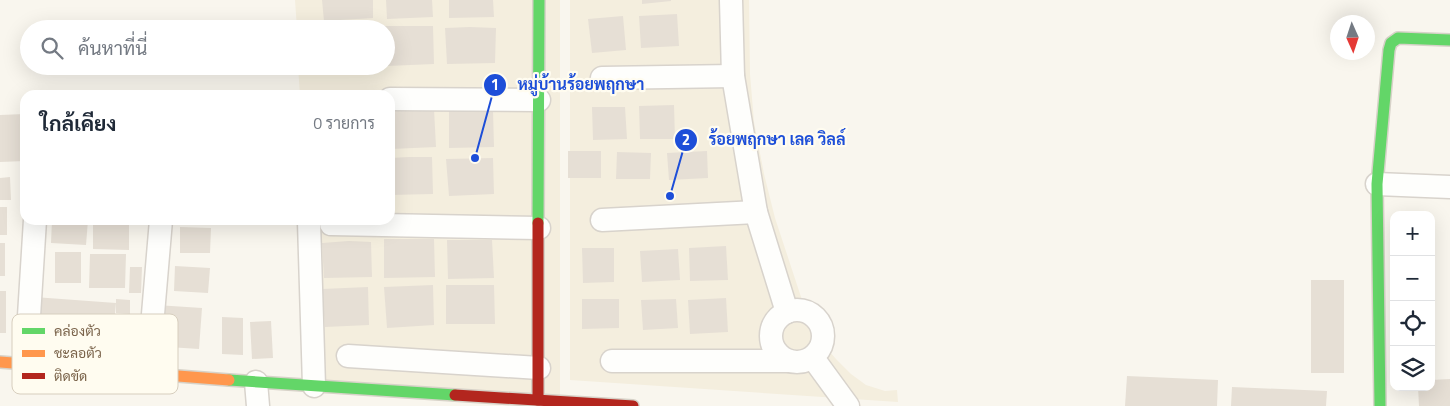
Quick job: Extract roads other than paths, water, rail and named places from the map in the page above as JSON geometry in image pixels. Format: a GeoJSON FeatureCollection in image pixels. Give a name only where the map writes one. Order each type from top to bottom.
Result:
{"type":"FeatureCollection","features":[{"type":"Feature","properties":{"kind":"street"},"geometry":{"type":"LineString","coordinates":[[538,400],[540,0]]}},
{"type":"Feature","properties":{"kind":"street"},"geometry":{"type":"LineString","coordinates":[[731,0],[733,76],[756,212],[786,312]]}},
{"type":"Feature","properties":{"kind":"street"},"geometry":{"type":"LineString","coordinates":[[1380,406],[1377,184],[1388,50],[1391,42],[1398,38],[1450,40]]}},
{"type":"Feature","properties":{"kind":"street"},"geometry":{"type":"LineString","coordinates":[[602,78],[733,76]]}},
{"type":"Feature","properties":{"kind":"street"},"geometry":{"type":"LineString","coordinates":[[395,99],[539,100]]}},
{"type":"Feature","properties":{"kind":"street"},"geometry":{"type":"LineString","coordinates":[[1377,184],[1450,188]]}},
{"type":"Feature","properties":{"kind":"street"},"geometry":{"type":"LineString","coordinates":[[602,220],[756,212]]}},
{"type":"Feature","properties":{"kind":"street"},"geometry":{"type":"LineString","coordinates":[[29,314],[35,225]]}},
{"type":"Feature","properties":{"kind":"street"},"geometry":{"type":"LineString","coordinates":[[153,314],[161,225]]}},
{"type":"Feature","properties":{"kind":"street"},"geometry":{"type":"LineString","coordinates":[[309,225],[314,386]]}},
{"type":"Feature","properties":{"kind":"street"},"geometry":{"type":"LineString","coordinates":[[384,225],[539,228]]}},
{"type":"Feature","properties":{"kind":"street"},"geometry":{"type":"LineString","coordinates":[[612,361],[796,362],[805,361],[813,358],[823,344],[822,327],[812,314],[795,310],[786,312],[774,324],[772,341],[775,349],[780,356],[788,361]]}},
{"type":"Feature","properties":{"kind":"street"},"geometry":{"type":"LineString","coordinates":[[348,356],[539,368]]}},
{"type":"Feature","properties":{"kind":"street"},"geometry":{"type":"LineString","coordinates":[[813,358],[848,406]]}},
{"type":"Feature","properties":{"kind":"street"},"geometry":{"type":"LineString","coordinates":[[178,376],[633,406]]}},
{"type":"Feature","properties":{"kind":"street"},"geometry":{"type":"LineString","coordinates":[[256,382],[258,406]]}},
{"type":"Feature","properties":{"kind":"place","name":"หมู่บ้านร้อยพฤกษา"},"geometry":{"type":"Point","coordinates":[475,158]}},
{"type":"Feature","properties":{"kind":"place","name":"ร้อยพฤกษา เลค วิลล์"},"geometry":{"type":"Point","coordinates":[670,196]}}]}
